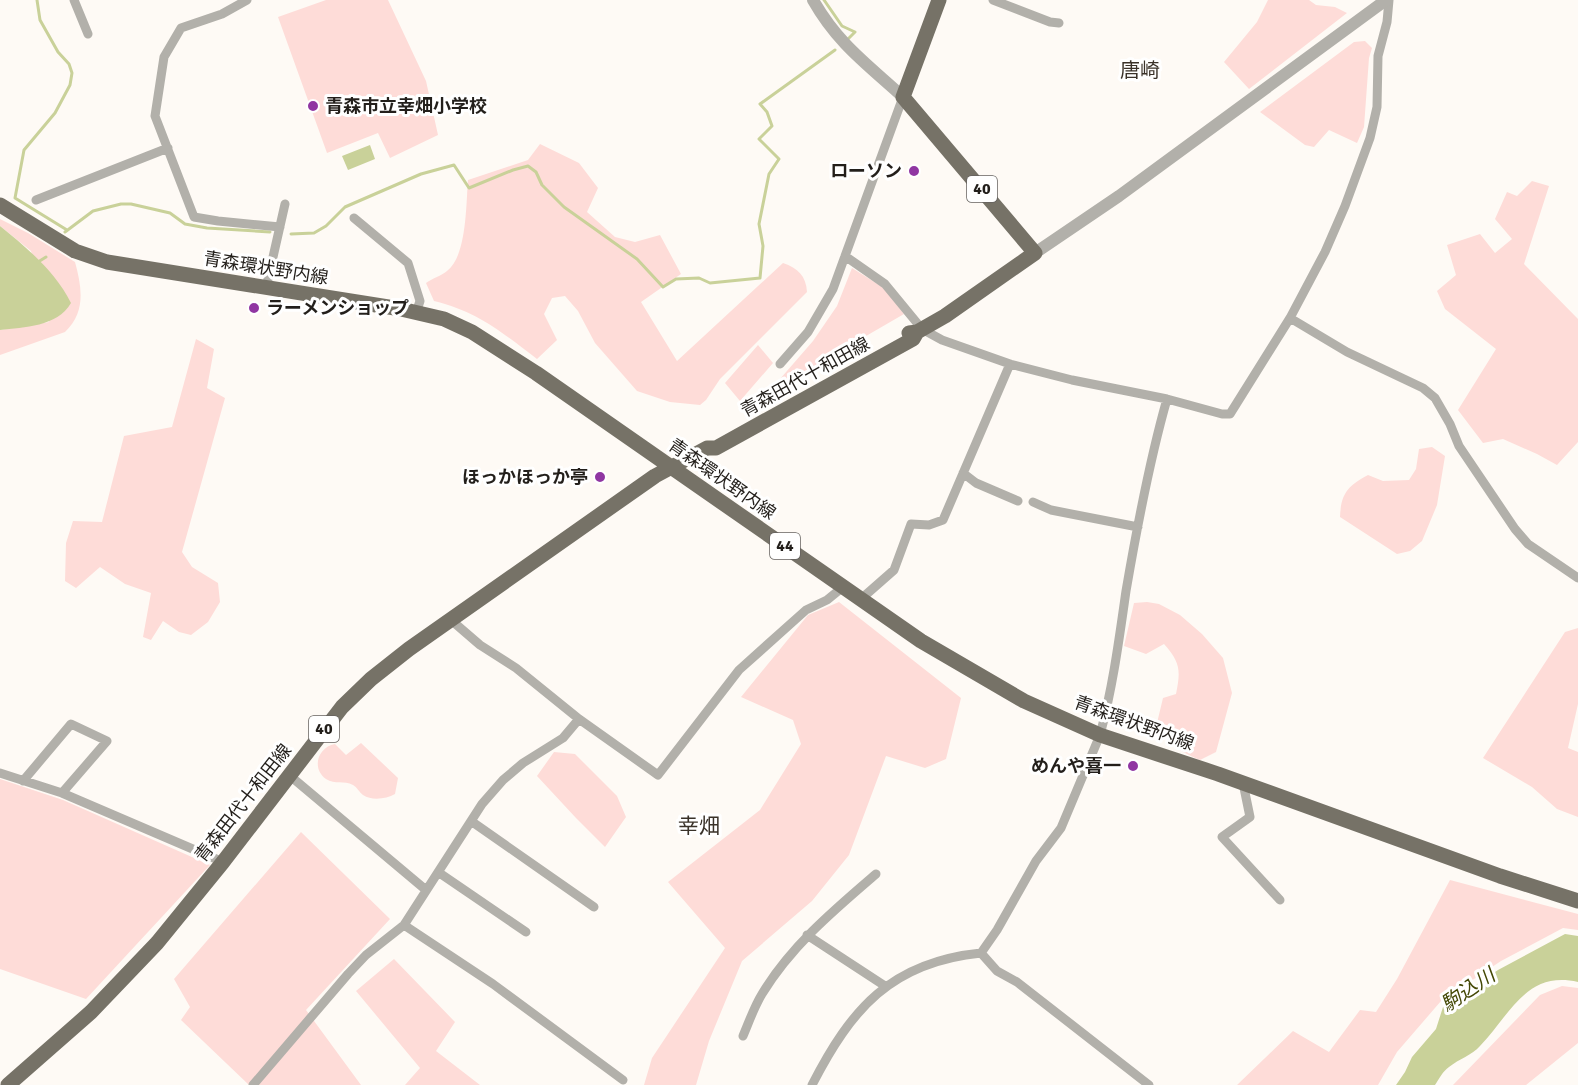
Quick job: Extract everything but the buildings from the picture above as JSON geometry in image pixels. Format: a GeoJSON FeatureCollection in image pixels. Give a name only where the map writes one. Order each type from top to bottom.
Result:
{"type":"FeatureCollection","features":[{"type":"Feature","properties":{"kind":"main road"},"geometry":{"type":"LineString","coordinates":[[903,97],[939,0]]}},
{"type":"Feature","properties":{"kind":"main road","name":"40"},"geometry":{"type":"LineString","coordinates":[[903,97],[1035,253]]}},
{"type":"Feature","properties":{"kind":"main road","name":"青森環状野内線"},"geometry":{"type":"LineString","coordinates":[[0,205],[75,251],[107,262],[444,319],[472,332],[536,373],[921,641],[1024,701],[1100,735],[1243,783],[1500,876],[1578,901]]}},
{"type":"Feature","properties":{"kind":"main road","name":"青森田代十和田線"},"geometry":{"type":"LineString","coordinates":[[8,1085],[100,1003],[157,943],[223,862],[342,707],[371,679],[646,483],[707,448],[716,448],[913,339],[920,331],[1035,253]]}},
{"type":"Feature","properties":{"kind":"street"},"geometry":{"type":"LineString","coordinates":[[74,0],[88,34]]}},
{"type":"Feature","properties":{"kind":"street"},"geometry":{"type":"LineString","coordinates":[[247,0],[222,14],[181,28],[164,57],[155,116],[194,217],[218,222],[280,227]]}},
{"type":"Feature","properties":{"kind":"street"},"geometry":{"type":"LineString","coordinates":[[780,364],[808,332],[833,289],[903,97],[844,44],[813,0]]}},
{"type":"Feature","properties":{"kind":"street"},"geometry":{"type":"LineString","coordinates":[[993,0],[1050,22],[1059,23]]}},
{"type":"Feature","properties":{"kind":"street"},"geometry":{"type":"LineString","coordinates":[[845,256],[885,284],[920,331],[1010,364],[1072,380],[1230,414],[1290,318],[1326,252],[1345,206],[1370,138],[1377,106],[1378,56],[1387,22],[1387,0]]}},
{"type":"Feature","properties":{"kind":"street"},"geometry":{"type":"LineString","coordinates":[[1035,253],[1119,196],[1387,0]]}},
{"type":"Feature","properties":{"kind":"street"},"geometry":{"type":"LineString","coordinates":[[36,200],[168,148]]}},
{"type":"Feature","properties":{"kind":"street"},"geometry":{"type":"LineString","coordinates":[[266,288],[285,204]]}},
{"type":"Feature","properties":{"kind":"street"},"geometry":{"type":"LineString","coordinates":[[354,218],[408,263],[420,301],[416,313]]}},
{"type":"Feature","properties":{"kind":"street"},"geometry":{"type":"LineString","coordinates":[[1290,318],[1347,352],[1423,388],[1435,398],[1459,446],[1515,529],[1528,544],[1578,578]]}},
{"type":"Feature","properties":{"kind":"street"},"geometry":{"type":"LineString","coordinates":[[861,599],[894,570],[911,524],[929,525],[943,520],[1010,364]]}},
{"type":"Feature","properties":{"kind":"street"},"geometry":{"type":"LineString","coordinates":[[812,1085],[860,1008],[885,986],[902,975],[927,966],[961,955],[981,953],[997,930],[1036,861],[1061,828],[1100,735],[1115,672],[1127,587],[1154,445],[1167,399]]}},
{"type":"Feature","properties":{"kind":"street"},"geometry":{"type":"LineString","coordinates":[[963,473],[976,483],[1018,501]]}},
{"type":"Feature","properties":{"kind":"street"},"geometry":{"type":"LineString","coordinates":[[1034,502],[1051,510],[1138,527]]}},
{"type":"Feature","properties":{"kind":"street"},"geometry":{"type":"LineString","coordinates":[[451,620],[480,645],[516,668],[579,718],[658,775],[739,670],[806,610],[827,600],[843,587]]}},
{"type":"Feature","properties":{"kind":"street"},"geometry":{"type":"LineString","coordinates":[[253,1085],[348,974],[366,955],[404,924],[482,804],[503,780],[563,738],[579,718]]}},
{"type":"Feature","properties":{"kind":"street"},"geometry":{"type":"LineString","coordinates":[[23,781],[71,724],[107,741],[62,794]]}},
{"type":"Feature","properties":{"kind":"street"},"geometry":{"type":"LineString","coordinates":[[0,773],[62,794],[223,862]]}},
{"type":"Feature","properties":{"kind":"street"},"geometry":{"type":"LineString","coordinates":[[289,775],[426,890]]}},
{"type":"Feature","properties":{"kind":"street"},"geometry":{"type":"LineString","coordinates":[[1243,783],[1250,817],[1222,837],[1280,900]]}},
{"type":"Feature","properties":{"kind":"street"},"geometry":{"type":"LineString","coordinates":[[471,821],[594,907]]}},
{"type":"Feature","properties":{"kind":"street"},"geometry":{"type":"LineString","coordinates":[[438,872],[526,932]]}},
{"type":"Feature","properties":{"kind":"street"},"geometry":{"type":"LineString","coordinates":[[743,1036],[761,996],[807,935],[876,874]]}},
{"type":"Feature","properties":{"kind":"street"},"geometry":{"type":"LineString","coordinates":[[404,924],[493,984],[623,1080]]}},
{"type":"Feature","properties":{"kind":"street"},"geometry":{"type":"LineString","coordinates":[[807,935],[885,986]]}},
{"type":"Feature","properties":{"kind":"street"},"geometry":{"type":"LineString","coordinates":[[981,953],[998,971],[1017,982],[1149,1085]]}},
{"type":"Feature","properties":{"kind":"shaded area"},"geometry":{"type":"Polygon","coordinates":[[[326,0],[388,0],[426,81],[438,135],[390,158],[378,133],[327,153],[278,17],[326,0]]]}},
{"type":"Feature","properties":{"kind":"shaded area"},"geometry":{"type":"Polygon","coordinates":[[[1268,0],[1309,0],[1316,5],[1335,7],[1347,13],[1249,89],[1224,62],[1257,22],[1268,0]]]}},
{"type":"Feature","properties":{"kind":"shaded area"},"geometry":{"type":"Polygon","coordinates":[[[1365,41],[1372,48],[1369,58],[1364,127],[1357,143],[1329,130],[1314,147],[1305,145],[1260,112],[1354,42],[1365,41]]]}},
{"type":"Feature","properties":{"kind":"shaded area"},"geometry":{"type":"Polygon","coordinates":[[[540,144],[579,163],[598,188],[587,212],[615,237],[635,242],[660,235],[681,274],[641,302],[677,361],[783,263],[793,267],[803,277],[807,292],[720,379],[700,405],[670,402],[637,391],[595,343],[578,311],[565,296],[552,298],[544,314],[557,340],[537,359],[477,317],[434,301],[426,283],[447,271],[454,264],[462,242],[468,180],[528,160],[540,144]]]}},
{"type":"Feature","properties":{"kind":"shaded area"},"geometry":{"type":"Polygon","coordinates":[[[370,145],[375,159],[348,170],[342,156],[370,145]]]}},
{"type":"Feature","properties":{"kind":"shaded area"},"geometry":{"type":"Polygon","coordinates":[[[1532,181],[1549,186],[1524,264],[1578,319],[1578,442],[1557,465],[1503,439],[1483,443],[1458,410],[1496,349],[1445,309],[1437,291],[1456,275],[1447,245],[1480,234],[1495,253],[1512,239],[1495,219],[1507,192],[1517,196],[1532,181]]]}},
{"type":"Feature","properties":{"kind":"shaded area"},"geometry":{"type":"Polygon","coordinates":[[[0,219],[75,262],[80,299],[76,316],[65,332],[0,355],[0,330],[49,322],[31,251],[0,226],[0,219]]]}},
{"type":"Feature","properties":{"kind":"shaded area"},"geometry":{"type":"Polygon","coordinates":[[[0,226],[40,261],[64,291],[71,303],[57,317],[39,324],[0,330],[0,226]]]}},
{"type":"Feature","properties":{"kind":"shaded area"},"geometry":{"type":"Polygon","coordinates":[[[852,268],[884,288],[904,314],[785,383],[780,379],[813,341],[837,306],[852,268]]]}},
{"type":"Feature","properties":{"kind":"shaded area"},"geometry":{"type":"Polygon","coordinates":[[[196,339],[214,349],[207,388],[225,398],[182,552],[192,567],[218,583],[220,602],[208,622],[191,635],[179,632],[163,621],[151,640],[143,637],[151,593],[125,584],[100,567],[76,588],[65,581],[66,543],[73,521],[102,522],[124,436],[172,427],[196,339]]]}},
{"type":"Feature","properties":{"kind":"shaded area"},"geometry":{"type":"Polygon","coordinates":[[[758,345],[773,363],[740,401],[725,383],[758,345]]]}},
{"type":"Feature","properties":{"kind":"shaded area"},"geometry":{"type":"Polygon","coordinates":[[[1432,447],[1445,456],[1437,505],[1422,541],[1410,551],[1397,554],[1340,517],[1344,496],[1355,483],[1368,475],[1383,481],[1409,480],[1416,469],[1419,449],[1432,447]]]}},
{"type":"Feature","properties":{"kind":"shaded area"},"geometry":{"type":"Polygon","coordinates":[[[839,602],[961,698],[946,759],[925,768],[886,756],[849,855],[812,901],[742,961],[709,1041],[696,1085],[644,1085],[652,1058],[725,948],[668,882],[760,810],[801,744],[793,720],[741,697],[808,615],[839,602]]]}},
{"type":"Feature","properties":{"kind":"shaded area"},"geometry":{"type":"Polygon","coordinates":[[[1134,603],[1159,604],[1180,615],[1202,634],[1223,658],[1232,693],[1216,752],[1200,760],[1174,746],[1157,723],[1163,698],[1176,694],[1179,672],[1173,656],[1164,644],[1146,654],[1124,646],[1134,603]]]}},
{"type":"Feature","properties":{"kind":"shaded area"},"geometry":{"type":"Polygon","coordinates":[[[1578,628],[1578,704],[1568,748],[1578,752],[1578,817],[1557,809],[1532,787],[1483,758],[1565,632],[1578,628]]]}},
{"type":"Feature","properties":{"kind":"shaded area"},"geometry":{"type":"Polygon","coordinates":[[[361,743],[398,778],[395,794],[383,798],[371,798],[363,795],[353,785],[329,781],[321,774],[318,758],[324,749],[335,744],[346,755],[361,743]]]}},
{"type":"Feature","properties":{"kind":"shaded area"},"geometry":{"type":"Polygon","coordinates":[[[554,752],[575,754],[617,796],[626,817],[605,847],[537,776],[554,752]]]}},
{"type":"Feature","properties":{"kind":"shaded area"},"geometry":{"type":"Polygon","coordinates":[[[0,779],[63,800],[210,865],[86,999],[0,969],[0,779]]]}},
{"type":"Feature","properties":{"kind":"shaded area"},"geometry":{"type":"Polygon","coordinates":[[[301,832],[390,919],[306,1010],[361,1085],[249,1085],[181,1020],[190,1007],[174,979],[301,832]]]}},
{"type":"Feature","properties":{"kind":"shaded area"},"geometry":{"type":"Polygon","coordinates":[[[1450,880],[1578,914],[1578,930],[1563,928],[1501,961],[1441,1001],[1397,1052],[1378,1085],[1237,1085],[1293,1031],[1329,1052],[1360,1010],[1376,1012],[1397,979],[1450,880]]]}},
{"type":"Feature","properties":{"kind":"shaded area"},"geometry":{"type":"Polygon","coordinates":[[[1565,934],[1578,936],[1578,982],[1560,980],[1532,989],[1510,1009],[1480,1046],[1447,1069],[1435,1085],[1396,1085],[1412,1057],[1436,1029],[1443,1007],[1498,970],[1565,934]]]}},
{"type":"Feature","properties":{"kind":"shaded area"},"geometry":{"type":"Polygon","coordinates":[[[394,959],[455,1022],[436,1051],[480,1085],[405,1085],[420,1068],[356,991],[394,959]]]}},
{"type":"Feature","properties":{"kind":"shaded area"},"geometry":{"type":"Polygon","coordinates":[[[1562,986],[1578,988],[1578,1043],[1526,1085],[1453,1085],[1540,995],[1562,986]]]}},
{"type":"Feature","properties":{"kind":"waterway"},"geometry":{"type":"LineString","coordinates":[[37,0],[40,20],[58,52],[69,64],[72,73],[70,85],[55,113],[24,150],[15,198],[67,230]]}},
{"type":"Feature","properties":{"kind":"waterway"},"geometry":{"type":"LineString","coordinates":[[824,0],[842,26],[855,32],[847,40]]}},
{"type":"Feature","properties":{"kind":"waterway"},"geometry":{"type":"LineString","coordinates":[[291,234],[314,233],[326,226],[345,207],[421,174],[454,165],[469,188],[528,166],[536,172],[542,185],[564,207],[637,259],[663,287],[676,279],[699,278],[710,283],[760,278],[763,246],[759,224],[769,174],[779,159],[759,139],[772,126],[767,112],[760,104],[835,50]]}},
{"type":"Feature","properties":{"kind":"waterway"},"geometry":{"type":"LineString","coordinates":[[65,232],[93,211],[121,204],[131,204],[170,213],[185,224],[207,228],[270,232]]}},
{"type":"Feature","properties":{"kind":"waterway"},"geometry":{"type":"LineString","coordinates":[[38,262],[46,257]]}},
{"type":"Feature","properties":{"kind":"place","name":"青森市立幸畑小学校"},"geometry":{"type":"Point","coordinates":[313,106]}},
{"type":"Feature","properties":{"kind":"place","name":"ローソン"},"geometry":{"type":"Point","coordinates":[914,171]}},
{"type":"Feature","properties":{"kind":"place","name":"ラーメンショップ"},"geometry":{"type":"Point","coordinates":[254,308]}},
{"type":"Feature","properties":{"kind":"place","name":"ほっかほっか亭"},"geometry":{"type":"Point","coordinates":[600,477]}},
{"type":"Feature","properties":{"kind":"place","name":"めんや喜一"},"geometry":{"type":"Point","coordinates":[1133,766]}},
{"type":"Feature","properties":{"kind":"district","name":"唐崎"},"geometry":{"type":"Point","coordinates":[1140,70]}},
{"type":"Feature","properties":{"kind":"district","name":"幸畑"},"geometry":{"type":"Point","coordinates":[699,826]}},
{"type":"Feature","properties":{"kind":"water label","name":"駒込川"},"geometry":{"type":"Point","coordinates":[1468,990]}}]}
